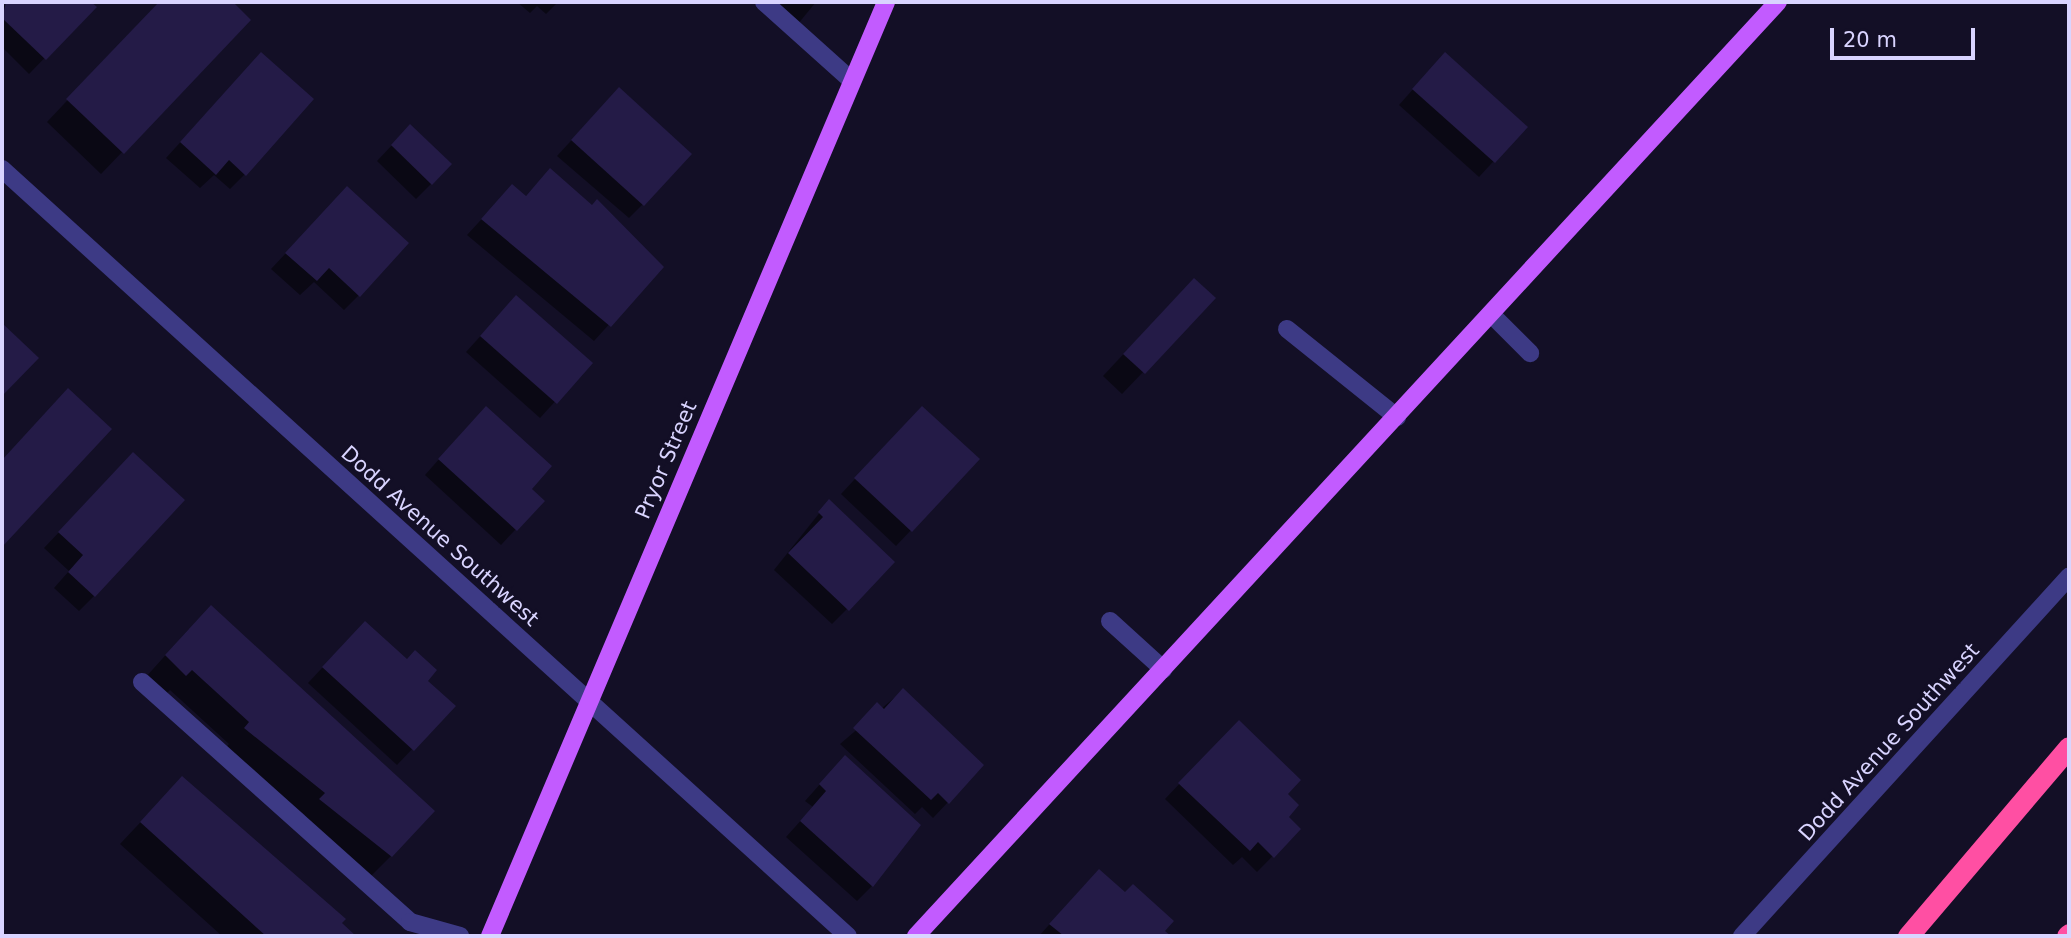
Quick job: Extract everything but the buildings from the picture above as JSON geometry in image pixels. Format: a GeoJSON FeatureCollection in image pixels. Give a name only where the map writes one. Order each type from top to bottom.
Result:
{"type":"FeatureCollection","features":[{"type":"Feature","properties":{"kind":"highway"},"geometry":{"type":"LineString","coordinates":[[1908,936],[2069,747]]}},
{"type":"Feature","properties":{"kind":"main road","name":"Pryor Street"},"geometry":{"type":"LineString","coordinates":[[490,936],[886,2]]}},
{"type":"Feature","properties":{"kind":"main road"},"geometry":{"type":"LineString","coordinates":[[916,936],[1492,315],[1778,2]]}},
{"type":"Feature","properties":{"kind":"street"},"geometry":{"type":"LineString","coordinates":[[764,2],[851,80]]}},
{"type":"Feature","properties":{"kind":"street","name":"Dodd Avenue Southwest"},"geometry":{"type":"LineString","coordinates":[[2,169],[848,936]]}},
{"type":"Feature","properties":{"kind":"street"},"geometry":{"type":"LineString","coordinates":[[1492,315],[1530,354]]}},
{"type":"Feature","properties":{"kind":"street"},"geometry":{"type":"LineString","coordinates":[[1287,329],[1397,417]]}},
{"type":"Feature","properties":{"kind":"street","name":"Dodd Avenue Southwest"},"geometry":{"type":"LineString","coordinates":[[1742,936],[2069,577]]}},
{"type":"Feature","properties":{"kind":"street"},"geometry":{"type":"LineString","coordinates":[[1110,621],[1163,670]]}},
{"type":"Feature","properties":{"kind":"street"},"geometry":{"type":"LineString","coordinates":[[142,682],[410,922],[460,936]]}}]}
